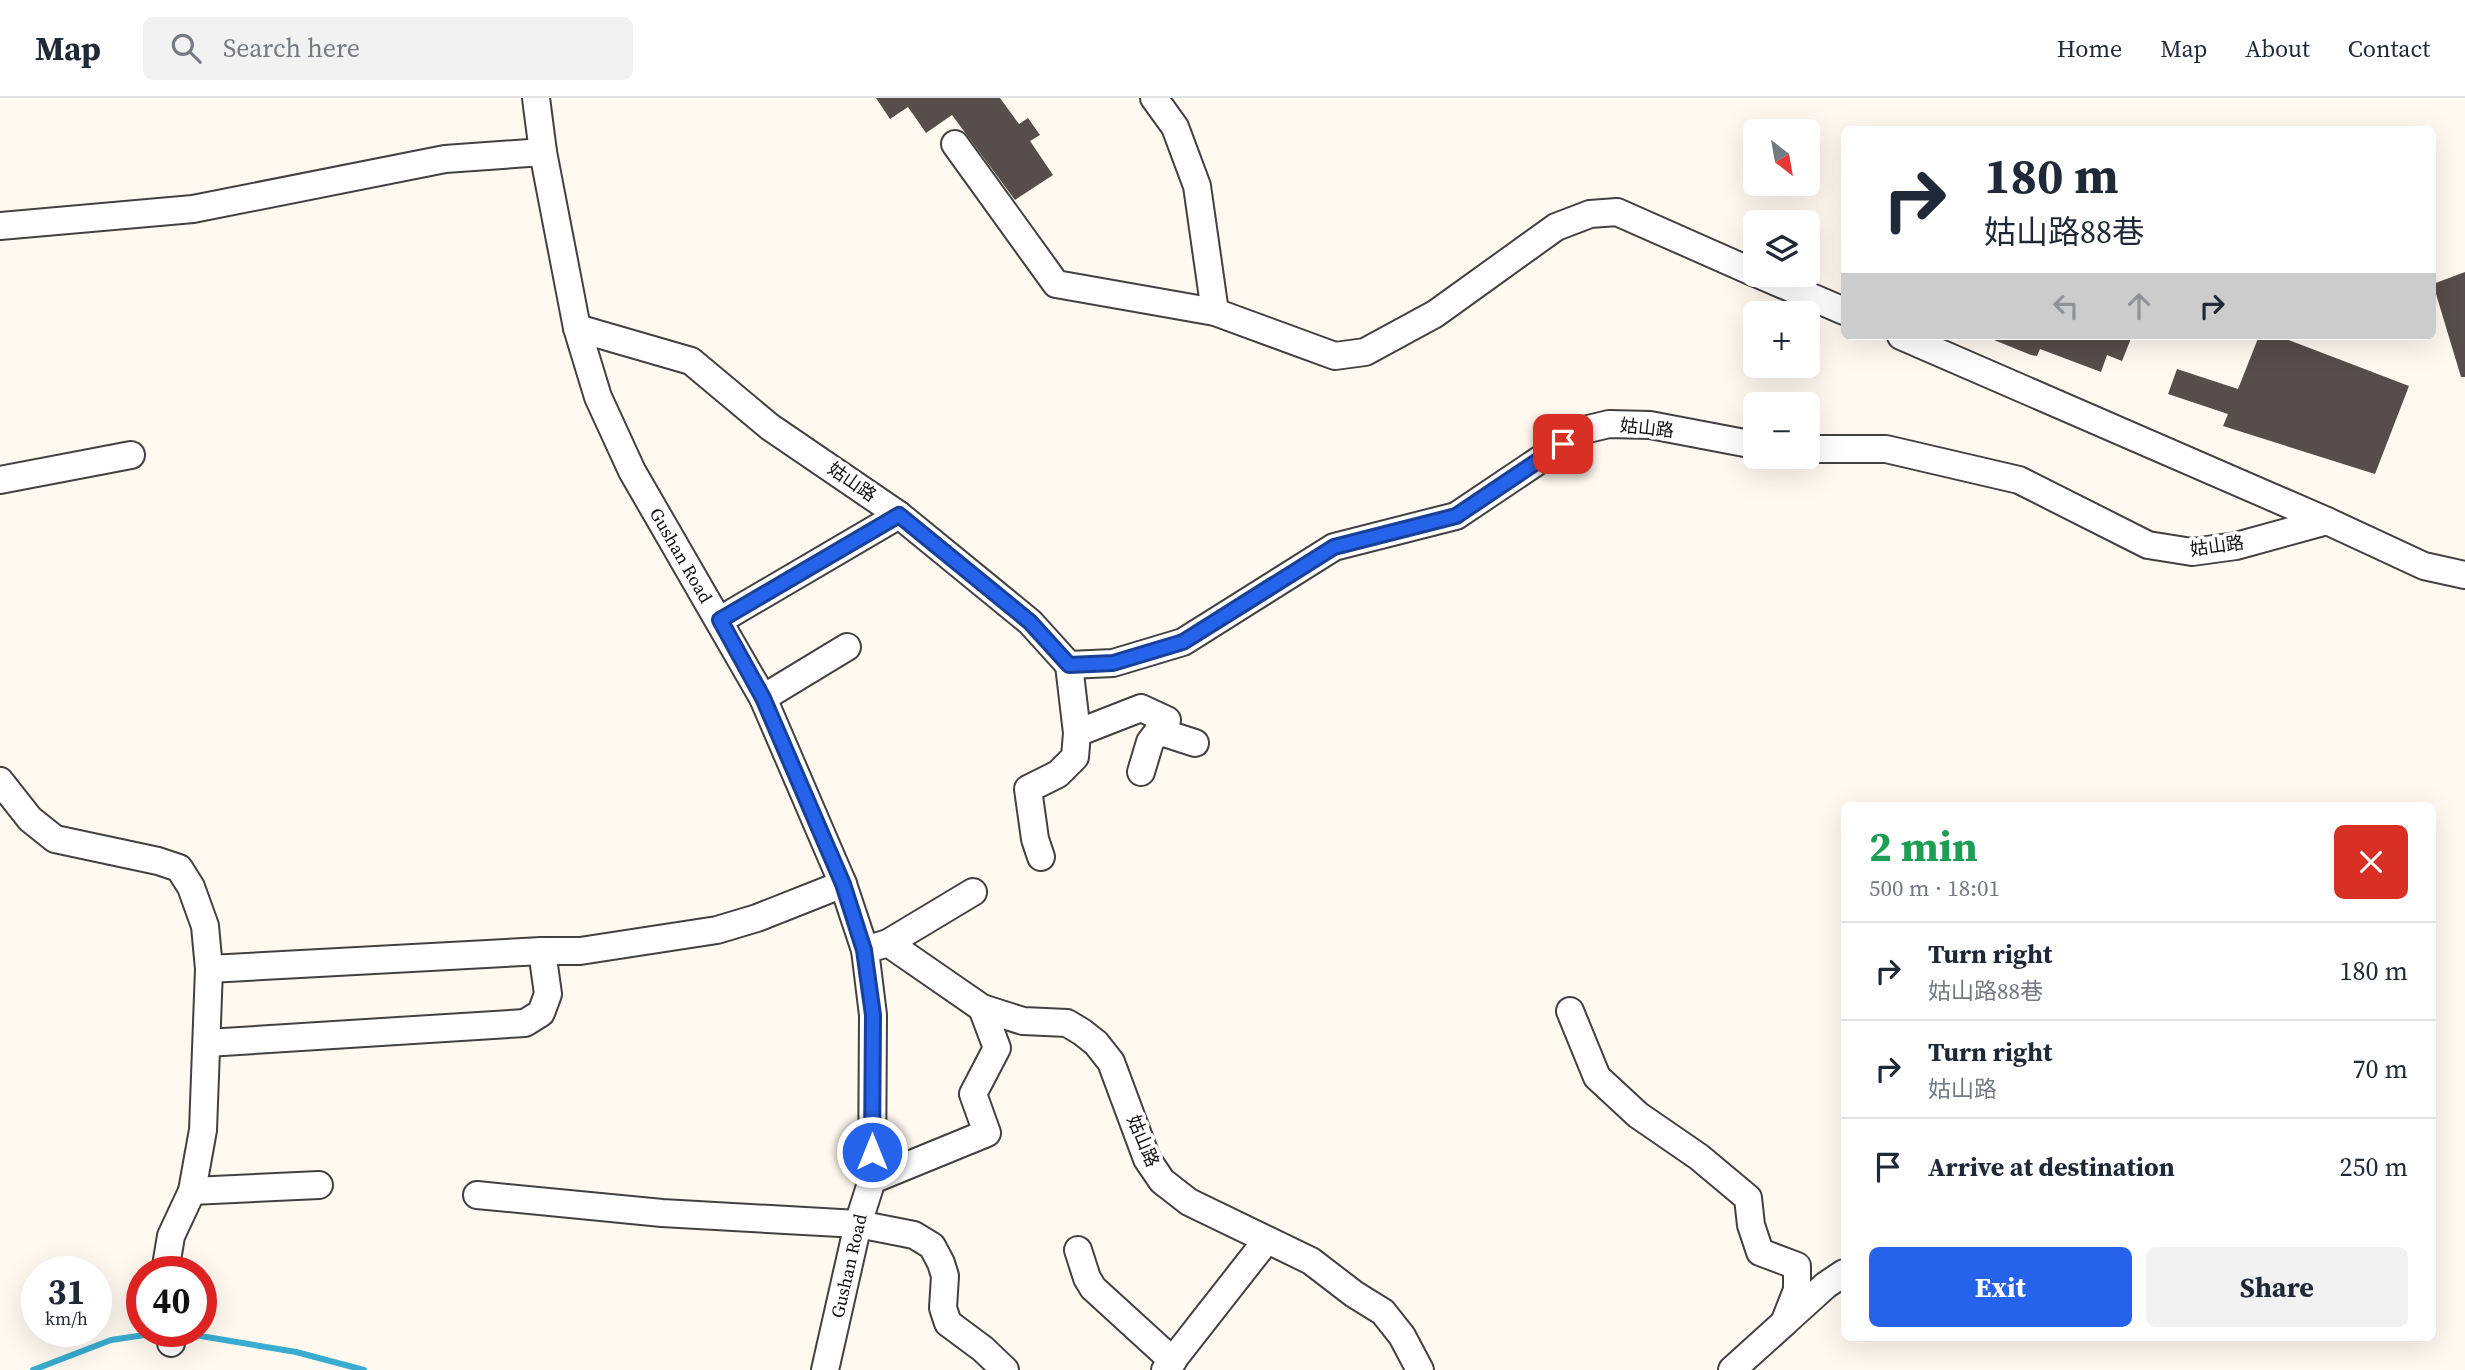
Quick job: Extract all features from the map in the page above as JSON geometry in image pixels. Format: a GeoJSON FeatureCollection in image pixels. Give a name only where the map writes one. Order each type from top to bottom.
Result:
{"type":"FeatureCollection","features":[{"type":"Feature","properties":{"kind":"street","name":"Gushan Road"},"geometry":{"type":"LineString","coordinates":[[536,98],[543,152],[577,328],[597,397],[632,471],[763,698],[843,884],[876,946],[872,1180],[858,1224],[825,1370]]}},
{"type":"Feature","properties":{"kind":"street"},"geometry":{"type":"LineString","coordinates":[[1154,98],[1175,127],[1197,186],[1215,312]]}},
{"type":"Feature","properties":{"kind":"street"},"geometry":{"type":"LineString","coordinates":[[955,144],[1056,284],[1215,312],[1335,356],[1365,352],[1435,314],[1556,227],[1590,214],[1617,212],[1743,267]]}},
{"type":"Feature","properties":{"kind":"street"},"geometry":{"type":"LineString","coordinates":[[0,226],[193,209],[445,159],[543,152]]}},
{"type":"Feature","properties":{"kind":"street"},"geometry":{"type":"LineString","coordinates":[[1787,287],[1841,311]]}},
{"type":"Feature","properties":{"kind":"street","name":"姑山路"},"geometry":{"type":"LineString","coordinates":[[577,328],[691,361],[770,428],[899,515],[1030,622],[1069,665],[1113,663],[1183,642],[1334,547],[1456,516],[1584,430],[1609,424],[1650,425],[1743,443]]}},
{"type":"Feature","properties":{"kind":"street"},"geometry":{"type":"LineString","coordinates":[[1910,340],[2327,521],[2424,566],[2465,575]]}},
{"type":"Feature","properties":{"kind":"street","name":"姑山路"},"geometry":{"type":"LineString","coordinates":[[1820,449],[1886,449],[2019,480],[2148,545],[2192,552],[2236,546],[2327,521]]}},
{"type":"Feature","properties":{"kind":"street"},"geometry":{"type":"LineString","coordinates":[[0,480],[131,454]]}},
{"type":"Feature","properties":{"kind":"street"},"geometry":{"type":"LineString","coordinates":[[720,620],[899,515]]}},
{"type":"Feature","properties":{"kind":"street"},"geometry":{"type":"LineString","coordinates":[[763,698],[847,647]]}},
{"type":"Feature","properties":{"kind":"street"},"geometry":{"type":"LineString","coordinates":[[1041,857],[1035,839],[1028,789],[1058,774],[1075,757],[1077,733],[1069,665]]}},
{"type":"Feature","properties":{"kind":"street"},"geometry":{"type":"LineString","coordinates":[[1077,733],[1141,708],[1167,720],[1150,741],[1141,772]]}},
{"type":"Feature","properties":{"kind":"street"},"geometry":{"type":"LineString","coordinates":[[1158,731],[1195,743]]}},
{"type":"Feature","properties":{"kind":"street"},"geometry":{"type":"LineString","coordinates":[[0,781],[30,819],[55,839],[158,860],[179,868],[191,887],[205,926],[209,969],[203,1130],[192,1191],[171,1236],[168,1256]]}},
{"type":"Feature","properties":{"kind":"street"},"geometry":{"type":"LineString","coordinates":[[209,969],[580,951],[717,930],[757,918],[843,884]]}},
{"type":"Feature","properties":{"kind":"street"},"geometry":{"type":"LineString","coordinates":[[876,946],[973,891]]}},
{"type":"Feature","properties":{"kind":"street","name":"姑山路"},"geometry":{"type":"LineString","coordinates":[[876,946],[982,1008],[1023,1021],[1067,1023],[1083,1032],[1111,1062],[1147,1159],[1162,1181],[1189,1202],[1311,1261],[1383,1312],[1402,1336],[1420,1370]]}},
{"type":"Feature","properties":{"kind":"street"},"geometry":{"type":"LineString","coordinates":[[207,1043],[525,1023],[541,1013],[548,994],[542,951]]}},
{"type":"Feature","properties":{"kind":"street"},"geometry":{"type":"LineString","coordinates":[[872,1180],[987,1133],[972,1094],[997,1048],[982,1008]]}},
{"type":"Feature","properties":{"kind":"street"},"geometry":{"type":"LineString","coordinates":[[1570,1011],[1597,1077],[1638,1115],[1699,1157],[1748,1198],[1751,1225],[1760,1252],[1797,1266],[1797,1290],[1784,1323]]}},
{"type":"Feature","properties":{"kind":"street"},"geometry":{"type":"LineString","coordinates":[[192,1191],[319,1185]]}},
{"type":"Feature","properties":{"kind":"street"},"geometry":{"type":"LineString","coordinates":[[477,1195],[662,1213],[858,1224],[914,1235],[932,1247],[941,1263],[945,1276],[943,1308],[948,1323],[983,1349],[1005,1370]]}},
{"type":"Feature","properties":{"kind":"street"},"geometry":{"type":"LineString","coordinates":[[1078,1250],[1093,1288],[1169,1365],[1266,1241]]}},
{"type":"Feature","properties":{"kind":"street"},"geometry":{"type":"LineString","coordinates":[[1732,1370],[1826,1285],[1841,1275]]}},
{"type":"Feature","properties":{"kind":"building"},"geometry":{"type":"Polygon","coordinates":[[[876,98],[1000,98],[1019,124],[1028,118],[1040,135],[1030,141],[1053,175],[1015,200],[952,115],[926,133],[908,107],[890,119],[876,98]]]}},
{"type":"Feature","properties":{"kind":"building"},"geometry":{"type":"Polygon","coordinates":[[[2465,272],[2465,377],[2461,377],[2436,294],[2436,283],[2465,272]]]}},
{"type":"Feature","properties":{"kind":"building"},"geometry":{"type":"Polygon","coordinates":[[[1994,340],[2130,340],[2122,361],[2107,355],[2101,372],[2040,349],[2037,356],[1994,340]]]}},
{"type":"Feature","properties":{"kind":"building"},"geometry":{"type":"Polygon","coordinates":[[[2257,340],[2288,340],[2409,386],[2375,474],[2223,426],[2228,414],[2168,394],[2177,369],[2238,389],[2257,340]]]}},
{"type":"Feature","properties":{"kind":"waterway"},"geometry":{"type":"LineString","coordinates":[[33,1370],[111,1340],[126,1338]]}},
{"type":"Feature","properties":{"kind":"waterway"},"geometry":{"type":"LineString","coordinates":[[217,1339],[296,1352],[364,1370]]}},
{"type":"Feature","properties":{"kind":"route"},"geometry":{"type":"LineString","coordinates":[[872,1152],[873,1015],[864,950],[843,884],[763,698],[720,620],[899,515],[1030,622],[1069,665],[1113,663],[1183,642],[1334,547],[1456,516],[1563,444]]}}]}
